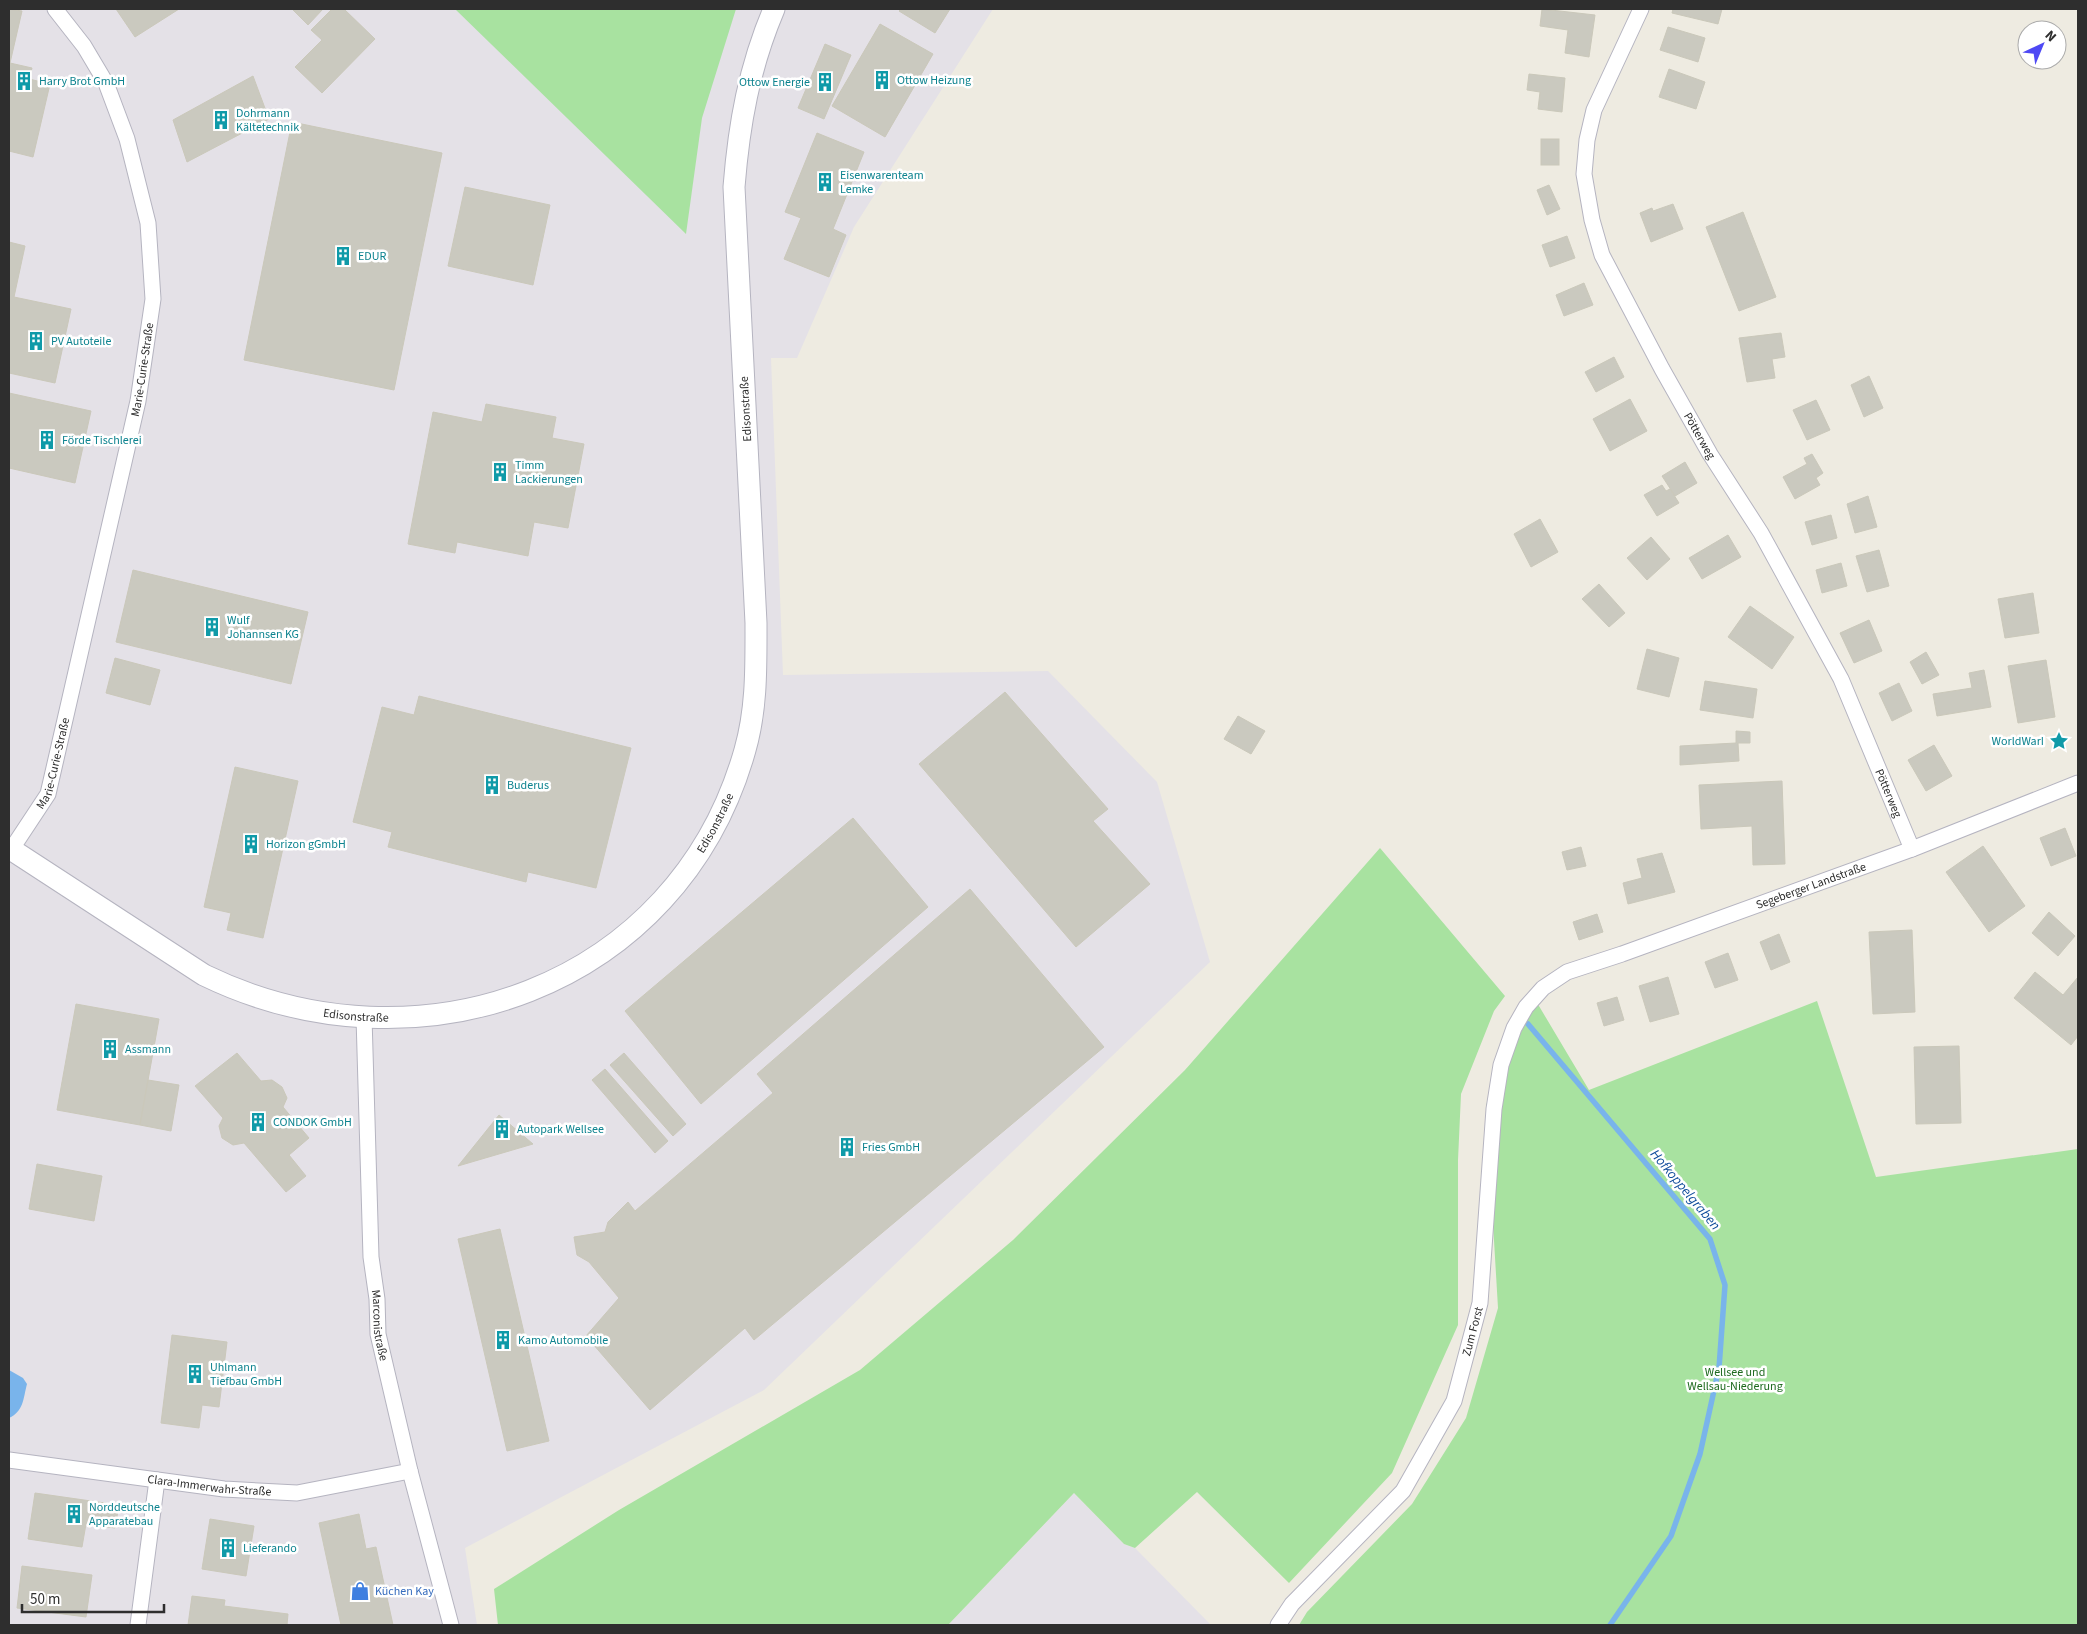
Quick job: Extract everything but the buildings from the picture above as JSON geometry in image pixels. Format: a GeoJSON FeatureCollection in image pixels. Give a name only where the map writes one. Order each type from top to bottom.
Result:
{"type":"FeatureCollection","features":[{"type":"Feature","properties":{"kind":"street","name":"Marie-Curie-Straße"},"geometry":{"type":"LineString","coordinates":[[10,849],[48,794],[138,401],[153,299],[148,223],[127,139],[106,83],[84,46],[55,9]]}},
{"type":"Feature","properties":{"kind":"street","name":"Edisonstraße"},"geometry":{"type":"LineString","coordinates":[[10,849],[197,970],[227,986],[267,1001],[296,1008],[364,1017],[399,1018],[474,1008],[529,992],[581,967],[614,945],[651,913],[679,880],[702,848],[728,799],[750,730],[756,672],[756,623],[734,187],[740,120],[749,78],[774,9]]}},
{"type":"Feature","properties":{"kind":"street","name":"Pötterweg"},"geometry":{"type":"LineString","coordinates":[[1641,9],[1594,110],[1587,140],[1584,174],[1592,220],[1602,255],[1662,369],[1710,454],[1761,532],[1841,678],[1912,849]]}},
{"type":"Feature","properties":{"kind":"street","name":"Segeberger Landstraße"},"geometry":{"type":"LineString","coordinates":[[1543,988],[1567,972],[1622,954],[1912,849],[2078,783]]}},
{"type":"Feature","properties":{"kind":"street","name":"Zum Forst"},"geometry":{"type":"LineString","coordinates":[[1278,1625],[1292,1604],[1402,1491],[1454,1401],[1480,1303],[1494,1109],[1501,1066],[1514,1028],[1526,1007],[1543,988]]}},
{"type":"Feature","properties":{"kind":"street","name":"Marconistraße"},"geometry":{"type":"LineString","coordinates":[[364,1017],[371,1257],[378,1334],[410,1471],[450,1625]]}},
{"type":"Feature","properties":{"kind":"street","name":"Clara-Immerwahr-Straße"},"geometry":{"type":"LineString","coordinates":[[9,1460],[224,1489],[298,1493],[410,1471]]}},
{"type":"Feature","properties":{"kind":"street"},"geometry":{"type":"LineString","coordinates":[[138,1625],[157,1480]]}},
{"type":"Feature","properties":{"kind":"shaded area"},"geometry":{"type":"Polygon","coordinates":[[[9,9],[993,9],[854,227],[797,358],[771,358],[783,675],[1048,671],[1157,782],[1210,962],[764,1390],[465,1548],[477,1625],[9,1625],[9,9]]]}},
{"type":"Feature","properties":{"kind":"shaded area"},"geometry":{"type":"Polygon","coordinates":[[[1074,1493],[1124,1544],[1135,1548],[1211,1625],[948,1625],[1074,1493]]]}},
{"type":"Feature","properties":{"kind":"green space"},"geometry":{"type":"Polygon","coordinates":[[[455,9],[736,9],[702,118],[686,234],[455,9]]]}},
{"type":"Feature","properties":{"kind":"green space"},"geometry":{"type":"Polygon","coordinates":[[[1380,848],[1505,996],[1494,1011],[1461,1094],[1458,1160],[1458,1325],[1392,1473],[1289,1583],[1197,1492],[1135,1548],[1124,1544],[1074,1493],[948,1625],[498,1625],[494,1589],[619,1510],[860,1370],[1013,1240],[1185,1070],[1380,848]]]}},
{"type":"Feature","properties":{"kind":"green space","name":"Wellsee und Wellsau-Niederung"},"geometry":{"type":"Polygon","coordinates":[[[1536,1001],[1589,1090],[1817,1001],[1876,1177],[2078,1149],[2078,1625],[1299,1625],[1307,1612],[1412,1504],[1466,1418],[1498,1308],[1486,1105],[1536,1001]]]}},
{"type":"Feature","properties":{"kind":"water"},"geometry":{"type":"Polygon","coordinates":[[[9,1370],[23,1378],[27,1384],[24,1400],[18,1412],[9,1418],[9,1370]]]}},
{"type":"Feature","properties":{"kind":"waterway","name":"Hofkoppelgraben"},"geometry":{"type":"LineString","coordinates":[[1528,1024],[1710,1239],[1725,1285],[1719,1368],[1700,1454],[1671,1536],[1610,1625]]}},
{"type":"Feature","properties":{"kind":"place","name":"Ottow Heizung"},"geometry":{"type":"Point","coordinates":[882,80]}},
{"type":"Feature","properties":{"kind":"place","name":"Harry Brot GmbH"},"geometry":{"type":"Point","coordinates":[24,81]}},
{"type":"Feature","properties":{"kind":"place","name":"Ottow Energie"},"geometry":{"type":"Point","coordinates":[825,82]}},
{"type":"Feature","properties":{"kind":"place","name":"Dohrmann Kältetechnik"},"geometry":{"type":"Point","coordinates":[221,120]}},
{"type":"Feature","properties":{"kind":"place","name":"Eisenwarenteam Lemke"},"geometry":{"type":"Point","coordinates":[825,182]}},
{"type":"Feature","properties":{"kind":"place","name":"EDUR"},"geometry":{"type":"Point","coordinates":[343,256]}},
{"type":"Feature","properties":{"kind":"place","name":"PV Autoteile"},"geometry":{"type":"Point","coordinates":[36,341]}},
{"type":"Feature","properties":{"kind":"place","name":"Förde Tischlerei"},"geometry":{"type":"Point","coordinates":[47,440]}},
{"type":"Feature","properties":{"kind":"place","name":"Timm Lackierungen"},"geometry":{"type":"Point","coordinates":[500,472]}},
{"type":"Feature","properties":{"kind":"place","name":"Wulf Johannsen KG"},"geometry":{"type":"Point","coordinates":[212,627]}},
{"type":"Feature","properties":{"kind":"place","name":"WorldWarI"},"geometry":{"type":"Point","coordinates":[2059,741]}},
{"type":"Feature","properties":{"kind":"place","name":"Buderus"},"geometry":{"type":"Point","coordinates":[492,785]}},
{"type":"Feature","properties":{"kind":"place","name":"Horizon gGmbH"},"geometry":{"type":"Point","coordinates":[251,844]}},
{"type":"Feature","properties":{"kind":"place","name":"Assmann"},"geometry":{"type":"Point","coordinates":[110,1049]}},
{"type":"Feature","properties":{"kind":"place","name":"CONDOK GmbH"},"geometry":{"type":"Point","coordinates":[258,1122]}},
{"type":"Feature","properties":{"kind":"place","name":"Autopark Wellsee"},"geometry":{"type":"Point","coordinates":[502,1129]}},
{"type":"Feature","properties":{"kind":"place","name":"Fries GmbH"},"geometry":{"type":"Point","coordinates":[847,1147]}},
{"type":"Feature","properties":{"kind":"place","name":"Kamo Automobile"},"geometry":{"type":"Point","coordinates":[503,1340]}},
{"type":"Feature","properties":{"kind":"place","name":"Uhlmann Tiefbau GmbH"},"geometry":{"type":"Point","coordinates":[195,1374]}},
{"type":"Feature","properties":{"kind":"place","name":"Norddeutsche Apparatebau"},"geometry":{"type":"Point","coordinates":[74,1514]}},
{"type":"Feature","properties":{"kind":"place","name":"Lieferando"},"geometry":{"type":"Point","coordinates":[228,1548]}},
{"type":"Feature","properties":{"kind":"place","name":"Küchen Kay"},"geometry":{"type":"Point","coordinates":[360,1591]}}]}
